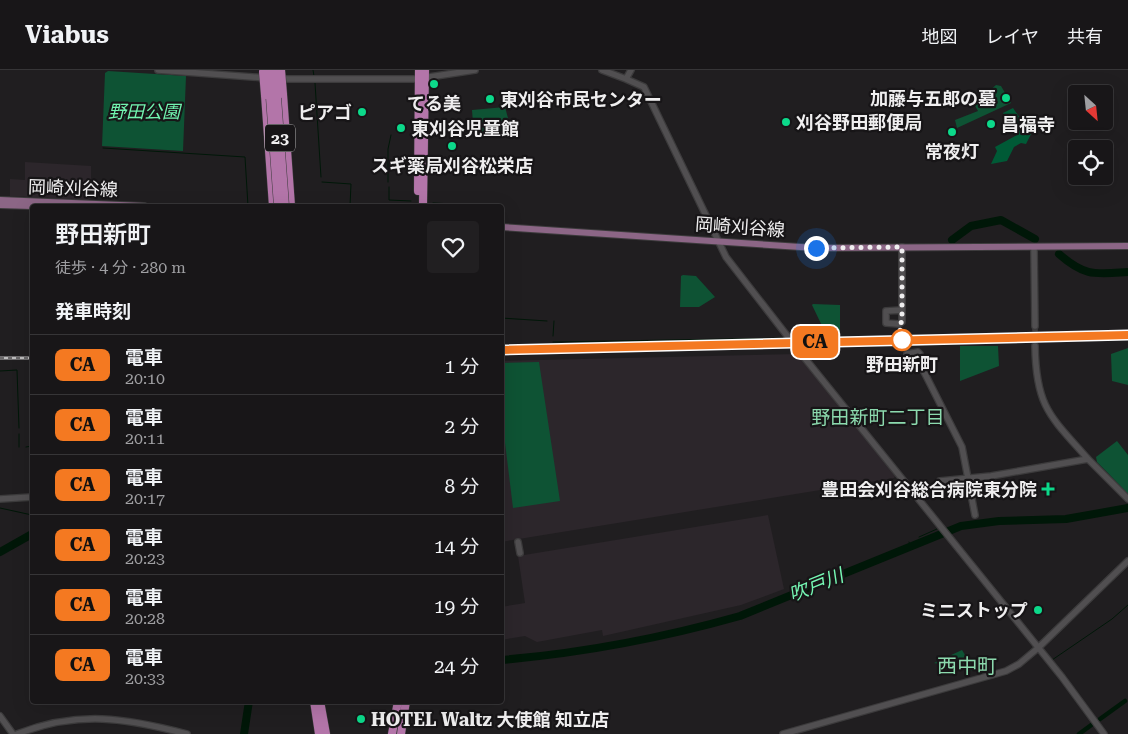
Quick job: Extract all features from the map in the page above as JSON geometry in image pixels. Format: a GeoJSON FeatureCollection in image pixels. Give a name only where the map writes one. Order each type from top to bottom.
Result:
{"type":"FeatureCollection","features":[{"type":"Feature","properties":{"kind":"highway"},"geometry":{"type":"LineString","coordinates":[[263,70],[273,204]]}},
{"type":"Feature","properties":{"kind":"highway","name":"23"},"geometry":{"type":"LineString","coordinates":[[268,70],[278,204]]}},
{"type":"Feature","properties":{"kind":"highway","name":"23"},"geometry":{"type":"LineString","coordinates":[[275,70],[285,204]]}},
{"type":"Feature","properties":{"kind":"highway"},"geometry":{"type":"LineString","coordinates":[[281,70],[291,204]]}},
{"type":"Feature","properties":{"kind":"highway"},"geometry":{"type":"LineString","coordinates":[[420,204],[422,74]]}},
{"type":"Feature","properties":{"kind":"highway"},"geometry":{"type":"LineString","coordinates":[[314,704],[319,734]]}},
{"type":"Feature","properties":{"kind":"highway"},"geometry":{"type":"LineString","coordinates":[[321,704],[326,734]]}},
{"type":"Feature","properties":{"kind":"highway"},"geometry":{"type":"LineString","coordinates":[[392,734],[398,704]]}},
{"type":"Feature","properties":{"kind":"highway"},"geometry":{"type":"LineString","coordinates":[[396,734],[399,704]]}},
{"type":"Feature","properties":{"kind":"highway"},"geometry":{"type":"LineString","coordinates":[[403,734],[406,704]]}},
{"type":"Feature","properties":{"kind":"main road","name":"岡崎刈谷線"},"geometry":{"type":"LineString","coordinates":[[0,200],[96,204]]}},
{"type":"Feature","properties":{"kind":"main road","name":"岡崎刈谷線"},"geometry":{"type":"LineString","coordinates":[[0,205],[30,206]]}},
{"type":"Feature","properties":{"kind":"main road","name":"岡崎刈谷線"},"geometry":{"type":"LineString","coordinates":[[504,227],[816,248],[1128,246]]}},
{"type":"Feature","properties":{"kind":"street"},"geometry":{"type":"LineString","coordinates":[[158,70],[290,80],[475,70]]}},
{"type":"Feature","properties":{"kind":"street"},"geometry":{"type":"LineString","coordinates":[[602,70],[644,87],[717,241],[735,269],[1095,719],[1104,734]]}},
{"type":"Feature","properties":{"kind":"street"},"geometry":{"type":"LineString","coordinates":[[626,79],[631,70]]}},
{"type":"Feature","properties":{"kind":"street"},"geometry":{"type":"LineString","coordinates":[[902,247],[902,310]]}},
{"type":"Feature","properties":{"kind":"street"},"geometry":{"type":"LineString","coordinates":[[1034,248],[1035,326]]}},
{"type":"Feature","properties":{"kind":"street"},"geometry":{"type":"LineString","coordinates":[[1035,346],[1036,379],[1044,405],[1058,427],[1128,499]]}},
{"type":"Feature","properties":{"kind":"street"},"geometry":{"type":"LineString","coordinates":[[920,364],[962,447],[970,479],[975,515]]}},
{"type":"Feature","properties":{"kind":"street"},"geometry":{"type":"LineString","coordinates":[[940,481],[970,479],[1088,459]]}},
{"type":"Feature","properties":{"kind":"street"},"geometry":{"type":"LineString","coordinates":[[0,499],[30,497]]}},
{"type":"Feature","properties":{"kind":"street"},"geometry":{"type":"LineString","coordinates":[[518,542],[520,553]]}},
{"type":"Feature","properties":{"kind":"street"},"geometry":{"type":"LineString","coordinates":[[783,734],[998,674],[1020,664],[1128,561]]}},
{"type":"Feature","properties":{"kind":"street"},"geometry":{"type":"LineString","coordinates":[[0,716],[14,734]]}},
{"type":"Feature","properties":{"kind":"street"},"geometry":{"type":"LineString","coordinates":[[17,734],[36,726],[65,720],[106,718],[131,720],[187,734]]}},
{"type":"Feature","properties":{"kind":"shaded area"},"geometry":{"type":"Polygon","coordinates":[[[25,162],[91,166],[91,198],[88,200],[10,196],[10,179],[25,180],[25,162]]]}},
{"type":"Feature","properties":{"kind":"shaded area"},"geometry":{"type":"Polygon","coordinates":[[[799,354],[896,475],[894,478],[504,542],[504,361],[799,354]]]}},
{"type":"Feature","properties":{"kind":"shaded area"},"geometry":{"type":"Polygon","coordinates":[[[768,515],[784,589],[741,605],[603,636],[602,630],[537,642],[525,636],[504,640],[504,606],[525,603],[518,556],[768,515]]]}},
{"type":"Feature","properties":{"kind":"green space","name":"野田公園"},"geometry":{"type":"Polygon","coordinates":[[[108,71],[186,76],[183,151],[102,146],[105,73],[108,71]]]}},
{"type":"Feature","properties":{"kind":"green space"},"geometry":{"type":"Polygon","coordinates":[[[996,85],[1001,86],[1011,103],[957,128],[955,120],[978,111],[974,104],[996,85]]]}},
{"type":"Feature","properties":{"kind":"green space"},"geometry":{"type":"Polygon","coordinates":[[[505,107],[512,133],[474,137],[472,110],[505,107]]]}},
{"type":"Feature","properties":{"kind":"green space"},"geometry":{"type":"Polygon","coordinates":[[[1013,108],[1031,134],[1026,144],[1021,143],[1014,147],[1007,161],[991,164],[997,151],[995,147],[1017,135],[1003,113],[1013,108]]]}},
{"type":"Feature","properties":{"kind":"green space"},"geometry":{"type":"Polygon","coordinates":[[[681,276],[696,276],[715,297],[699,307],[680,307],[681,276]]]}},
{"type":"Feature","properties":{"kind":"green space"},"geometry":{"type":"Polygon","coordinates":[[[813,304],[840,305],[840,332],[825,332],[813,304]]]}},
{"type":"Feature","properties":{"kind":"green space"},"geometry":{"type":"Polygon","coordinates":[[[960,346],[998,346],[999,366],[960,381],[960,346]]]}},
{"type":"Feature","properties":{"kind":"green space"},"geometry":{"type":"Polygon","coordinates":[[[1128,348],[1128,385],[1112,381],[1111,354],[1128,348]]]}},
{"type":"Feature","properties":{"kind":"green space"},"geometry":{"type":"Polygon","coordinates":[[[539,362],[560,501],[513,508],[504,434],[504,363],[539,362]]]}},
{"type":"Feature","properties":{"kind":"green space"},"geometry":{"type":"Polygon","coordinates":[[[1117,441],[1128,455],[1128,494],[1097,462],[1096,457],[1117,441]]]}},
{"type":"Feature","properties":{"kind":"green space"},"geometry":{"type":"Polygon","coordinates":[[[962,650],[975,671],[934,663],[962,650]]]}},
{"type":"Feature","properties":{"kind":"waterway"},"geometry":{"type":"LineString","coordinates":[[313,70],[314,76]]}},
{"type":"Feature","properties":{"kind":"waterway"},"geometry":{"type":"LineString","coordinates":[[315,83],[321,177]]}},
{"type":"Feature","properties":{"kind":"waterway"},"geometry":{"type":"LineString","coordinates":[[388,182],[388,149],[391,135]]}},
{"type":"Feature","properties":{"kind":"waterway"},"geometry":{"type":"LineString","coordinates":[[103,148],[245,157],[248,204]]}},
{"type":"Feature","properties":{"kind":"waterway"},"geometry":{"type":"LineString","coordinates":[[322,182],[351,184],[350,204]]}},
{"type":"Feature","properties":{"kind":"waterway"},"geometry":{"type":"LineString","coordinates":[[389,187],[389,200],[411,201]]}},
{"type":"Feature","properties":{"kind":"waterway"},"geometry":{"type":"LineString","coordinates":[[433,203],[454,204]]}},
{"type":"Feature","properties":{"kind":"waterway"},"geometry":{"type":"LineString","coordinates":[[952,240],[971,226],[1001,220],[1035,239]]}},
{"type":"Feature","properties":{"kind":"waterway"},"geometry":{"type":"LineString","coordinates":[[1059,254],[1076,267],[1091,272],[1128,272]]}},
{"type":"Feature","properties":{"kind":"waterway"},"geometry":{"type":"LineString","coordinates":[[504,318],[547,321]]}},
{"type":"Feature","properties":{"kind":"waterway"},"geometry":{"type":"LineString","coordinates":[[553,336],[554,321]]}},
{"type":"Feature","properties":{"kind":"waterway"},"geometry":{"type":"LineString","coordinates":[[553,342],[787,338]]}},
{"type":"Feature","properties":{"kind":"waterway"},"geometry":{"type":"LineString","coordinates":[[793,338],[834,338]]}},
{"type":"Feature","properties":{"kind":"waterway"},"geometry":{"type":"LineString","coordinates":[[737,346],[740,348],[793,347]]}},
{"type":"Feature","properties":{"kind":"waterway"},"geometry":{"type":"LineString","coordinates":[[0,371],[17,370],[19,428]]}},
{"type":"Feature","properties":{"kind":"waterway"},"geometry":{"type":"LineString","coordinates":[[19,434],[19,447]]}},
{"type":"Feature","properties":{"kind":"waterway"},"geometry":{"type":"LineString","coordinates":[[26,447],[30,446]]}},
{"type":"Feature","properties":{"kind":"waterway"},"geometry":{"type":"LineString","coordinates":[[0,508],[30,515]]}},
{"type":"Feature","properties":{"kind":"waterway","name":"吹戸川"},"geometry":{"type":"LineString","coordinates":[[504,660],[622,644],[740,616],[961,526],[999,521],[1066,519],[1128,508]]}},
{"type":"Feature","properties":{"kind":"waterway"},"geometry":{"type":"LineString","coordinates":[[919,537],[937,529]]}},
{"type":"Feature","properties":{"kind":"waterway","name":"吹戸川"},"geometry":{"type":"LineString","coordinates":[[0,552],[30,535]]}},
{"type":"Feature","properties":{"kind":"waterway","name":"吹戸川"},"geometry":{"type":"LineString","coordinates":[[909,542],[911,547]]}},
{"type":"Feature","properties":{"kind":"waterway"},"geometry":{"type":"LineString","coordinates":[[1052,660],[1112,619],[1128,605]]}},
{"type":"Feature","properties":{"kind":"waterway"},"geometry":{"type":"LineString","coordinates":[[1100,719],[1125,701]]}},
{"type":"Feature","properties":{"kind":"waterway"},"geometry":{"type":"LineString","coordinates":[[244,734],[249,704]]}},
{"type":"Feature","properties":{"kind":"waterway"},"geometry":{"type":"LineString","coordinates":[[1079,734],[1094,723]]}},
{"type":"Feature","properties":{"kind":"tunnel"},"geometry":{"type":"LineString","coordinates":[[1035,326],[1035,346]]}},
{"type":"Feature","properties":{"kind":"railway"},"geometry":{"type":"LineString","coordinates":[[504,350],[1128,335]]}},
{"type":"Feature","properties":{"kind":"railway"},"geometry":{"type":"LineString","coordinates":[[0,358],[30,358]]}},
{"type":"Feature","properties":{"kind":"train","name":"CA"},"geometry":{"type":"LineString","coordinates":[[504,350],[1128,335]]}},
{"type":"Feature","properties":{"kind":"place","name":"てる美"},"geometry":{"type":"Point","coordinates":[434,84]}},
{"type":"Feature","properties":{"kind":"place","name":"加藤与五郎の墓"},"geometry":{"type":"Point","coordinates":[1006,98]}},
{"type":"Feature","properties":{"kind":"place","name":"東刈谷市民センター"},"geometry":{"type":"Point","coordinates":[490,99]}},
{"type":"Feature","properties":{"kind":"place","name":"ピアゴ"},"geometry":{"type":"Point","coordinates":[362,112]}},
{"type":"Feature","properties":{"kind":"place","name":"刈谷野田郵便局"},"geometry":{"type":"Point","coordinates":[786,122]}},
{"type":"Feature","properties":{"kind":"place","name":"昌福寺"},"geometry":{"type":"Point","coordinates":[991,124]}},
{"type":"Feature","properties":{"kind":"place","name":"東刈谷児童館"},"geometry":{"type":"Point","coordinates":[401,128]}},
{"type":"Feature","properties":{"kind":"place","name":"常夜灯"},"geometry":{"type":"Point","coordinates":[952,132]}},
{"type":"Feature","properties":{"kind":"place","name":"スギ薬局刈谷松栄店"},"geometry":{"type":"Point","coordinates":[452,146]}},
{"type":"Feature","properties":{"kind":"place","name":"野田新町"},"geometry":{"type":"Point","coordinates":[902,340]}},
{"type":"Feature","properties":{"kind":"place","name":"豊田会刈谷総合病院東分院"},"geometry":{"type":"Point","coordinates":[1048,489]}},
{"type":"Feature","properties":{"kind":"place","name":"ミニストップ"},"geometry":{"type":"Point","coordinates":[1038,610]}},
{"type":"Feature","properties":{"kind":"place","name":"HOTEL Waltz 大使館 知立店"},"geometry":{"type":"Point","coordinates":[361,719]}},
{"type":"Feature","properties":{"kind":"district","name":"野田新町二丁目"},"geometry":{"type":"Point","coordinates":[878,417]}},
{"type":"Feature","properties":{"kind":"district","name":"西中町"},"geometry":{"type":"Point","coordinates":[967,666]}},
{"type":"Feature","properties":{"kind":"route"},"geometry":{"type":"LineString","coordinates":[[816,248],[902,247],[902,322],[899,324],[902,340]]}}]}
